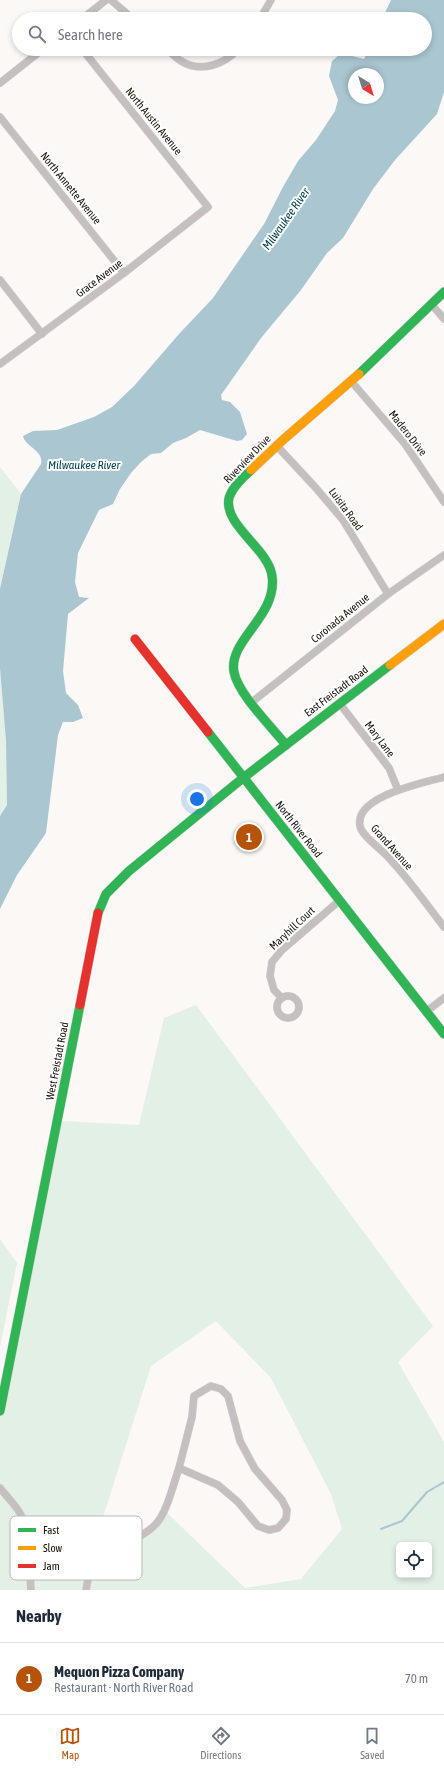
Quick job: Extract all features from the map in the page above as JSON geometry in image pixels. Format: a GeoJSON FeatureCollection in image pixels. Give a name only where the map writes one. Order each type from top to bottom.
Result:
{"type":"FeatureCollection","features":[{"type":"Feature","properties":{"kind":"street"},"geometry":{"type":"LineString","coordinates":[[91,12],[106,0]]}},
{"type":"Feature","properties":{"kind":"street"},"geometry":{"type":"LineString","coordinates":[[111,0],[125,12]]}},
{"type":"Feature","properties":{"kind":"street"},"geometry":{"type":"LineString","coordinates":[[264,12],[271,0]]}},
{"type":"Feature","properties":{"kind":"street"},"geometry":{"type":"LineString","coordinates":[[0,83],[35,56]]}},
{"type":"Feature","properties":{"kind":"street","name":"North Austin Avenue"},"geometry":{"type":"LineString","coordinates":[[88,56],[208,207]]}},
{"type":"Feature","properties":{"kind":"street"},"geometry":{"type":"LineString","coordinates":[[175,56],[181,61],[197,68],[212,66],[232,56]]}},
{"type":"Feature","properties":{"kind":"street","name":"North Annette Avenue"},"geometry":{"type":"LineString","coordinates":[[0,116],[124,273]]}},
{"type":"Feature","properties":{"kind":"street","name":"Grace Avenue"},"geometry":{"type":"LineString","coordinates":[[0,364],[124,273],[208,207]]}},
{"type":"Feature","properties":{"kind":"street"},"geometry":{"type":"LineString","coordinates":[[0,280],[42,334]]}},
{"type":"Feature","properties":{"kind":"street","name":"Riverview Drive"},"geometry":{"type":"LineString","coordinates":[[286,745],[239,687],[235,677],[234,661],[243,642],[261,617],[268,604],[272,587],[272,578],[270,568],[261,552],[233,518],[229,508],[229,498],[233,489],[239,482],[276,445],[351,381],[444,292]]}},
{"type":"Feature","properties":{"kind":"street"},"geometry":{"type":"LineString","coordinates":[[432,305],[444,319]]}},
{"type":"Feature","properties":{"kind":"street","name":"Madero Drive"},"geometry":{"type":"LineString","coordinates":[[351,381],[405,444],[444,502]]}},
{"type":"Feature","properties":{"kind":"street","name":"Luisita Road"},"geometry":{"type":"LineString","coordinates":[[276,445],[343,520],[388,594]]}},
{"type":"Feature","properties":{"kind":"street","name":"Coronada Avenue"},"geometry":{"type":"LineString","coordinates":[[252,702],[388,594],[444,555]]}},
{"type":"Feature","properties":{"kind":"street","name":"East Freistadt Road"},"geometry":{"type":"LineString","coordinates":[[243,778],[444,624]]}},
{"type":"Feature","properties":{"kind":"street","name":"North River Road"},"geometry":{"type":"LineString","coordinates":[[135,639],[444,1034]]}},
{"type":"Feature","properties":{"kind":"street","name":"Mary Lane"},"geometry":{"type":"LineString","coordinates":[[340,704],[389,768],[398,790]]}},
{"type":"Feature","properties":{"kind":"street","name":"Grand Avenue"},"geometry":{"type":"LineString","coordinates":[[444,777],[398,790],[377,800],[366,808],[361,815],[360,826],[366,836],[389,858],[444,927]]}},
{"type":"Feature","properties":{"kind":"street","name":"West Freistadt Road"},"geometry":{"type":"LineString","coordinates":[[0,1411],[98,912],[106,894],[128,871],[243,778]]}},
{"type":"Feature","properties":{"kind":"street","name":"Maryhill Court"},"geometry":{"type":"LineString","coordinates":[[282,998],[274,990],[270,976],[272,962],[282,950],[339,901]]}},
{"type":"Feature","properties":{"kind":"street"},"geometry":{"type":"LineString","coordinates":[[427,1012],[444,998]]}},
{"type":"Feature","properties":{"kind":"street"},"geometry":{"type":"LineString","coordinates":[[142,1535],[155,1525],[162,1516],[180,1468],[192,1417],[194,1396],[211,1386],[221,1389],[228,1396],[240,1441],[254,1469],[282,1500],[287,1510],[286,1520],[278,1528],[269,1530],[258,1526],[238,1502],[218,1485],[180,1468]]}},
{"type":"Feature","properties":{"kind":"street"},"geometry":{"type":"LineString","coordinates":[[0,1488],[22,1516]]}},
{"type":"Feature","properties":{"kind":"street"},"geometry":{"type":"LineString","coordinates":[[30,1580],[31,1590]]}},
{"type":"Feature","properties":{"kind":"street"},"geometry":{"type":"LineString","coordinates":[[86,1590],[88,1580]]}},
{"type":"Feature","properties":{"kind":"shaded area"},"geometry":{"type":"Polygon","coordinates":[[[0,467],[21,494],[0,589],[0,467]]]}},
{"type":"Feature","properties":{"kind":"shaded area"},"geometry":{"type":"Polygon","coordinates":[[[0,668],[6,741],[7,805],[0,816],[0,668]]]}},
{"type":"Feature","properties":{"kind":"shaded area"},"geometry":{"type":"Polygon","coordinates":[[[196,1005],[433,1326],[398,1362],[444,1442],[444,1590],[0,1590],[0,1411],[61,1121],[139,1125],[164,1018],[196,1005]],[[216,1321],[151,1366],[103,1516],[10,1516],[10,1580],[142,1580],[142,1535],[164,1510],[245,1588],[301,1579],[342,1529],[331,1494],[271,1378],[216,1321]]]}},
{"type":"Feature","properties":{"kind":"shaded area"},"geometry":{"type":"Polygon","coordinates":[[[0,1239],[17,1263],[0,1347],[0,1239]]]}},
{"type":"Feature","properties":{"kind":"water","name":"Milwaukee River"},"geometry":{"type":"Polygon","coordinates":[[[391,0],[444,0],[444,92],[437,114],[395,160],[373,189],[343,238],[327,253],[301,290],[261,338],[221,395],[222,400],[230,402],[240,412],[247,434],[242,440],[237,441],[200,430],[173,443],[161,453],[151,454],[131,473],[120,489],[113,504],[99,510],[78,553],[75,582],[79,597],[89,598],[68,614],[63,671],[66,693],[78,705],[83,718],[73,722],[63,722],[58,735],[46,833],[17,875],[0,909],[0,816],[7,805],[6,741],[0,668],[0,589],[21,494],[41,464],[40,455],[24,440],[23,436],[33,431],[57,430],[94,417],[112,407],[134,386],[179,334],[213,298],[264,224],[298,161],[316,140],[335,111],[338,100],[329,76],[332,61],[338,56],[352,56],[364,59],[366,56],[432,56],[432,12],[385,12],[391,0]]]}},
{"type":"Feature","properties":{"kind":"waterway"},"geometry":{"type":"LineString","coordinates":[[381,1529],[402,1521],[427,1492],[444,1482]]}},
{"type":"Feature","properties":{"kind":"traffic: fast"},"geometry":{"type":"LineString","coordinates":[[359,374],[444,292]]}},
{"type":"Feature","properties":{"kind":"traffic: fast"},"geometry":{"type":"LineString","coordinates":[[251,470],[241,479],[233,490],[229,498],[229,508],[239,527],[263,556],[269,566],[272,576],[272,590],[268,603],[261,616],[238,649],[234,660],[234,672],[237,681],[248,700],[286,745]]}},
{"type":"Feature","properties":{"kind":"traffic: fast"},"geometry":{"type":"LineString","coordinates":[[98,913],[106,894],[129,871],[243,778],[390,665]]}},
{"type":"Feature","properties":{"kind":"traffic: fast"},"geometry":{"type":"LineString","coordinates":[[208,732],[444,1034]]}},
{"type":"Feature","properties":{"kind":"traffic: fast"},"geometry":{"type":"LineString","coordinates":[[0,1411],[80,1005]]}},
{"type":"Feature","properties":{"kind":"traffic: slow"},"geometry":{"type":"LineString","coordinates":[[251,470],[284,439],[359,374]]}},
{"type":"Feature","properties":{"kind":"traffic: slow"},"geometry":{"type":"LineString","coordinates":[[390,665],[444,624]]}},
{"type":"Feature","properties":{"kind":"traffic: jam"},"geometry":{"type":"LineString","coordinates":[[135,639],[208,732]]}},
{"type":"Feature","properties":{"kind":"traffic: jam"},"geometry":{"type":"LineString","coordinates":[[80,1005],[98,913]]}},
{"type":"Feature","properties":{"kind":"place","name":"Mequon Pizza Company"},"geometry":{"type":"Point","coordinates":[249,837]}}]}
